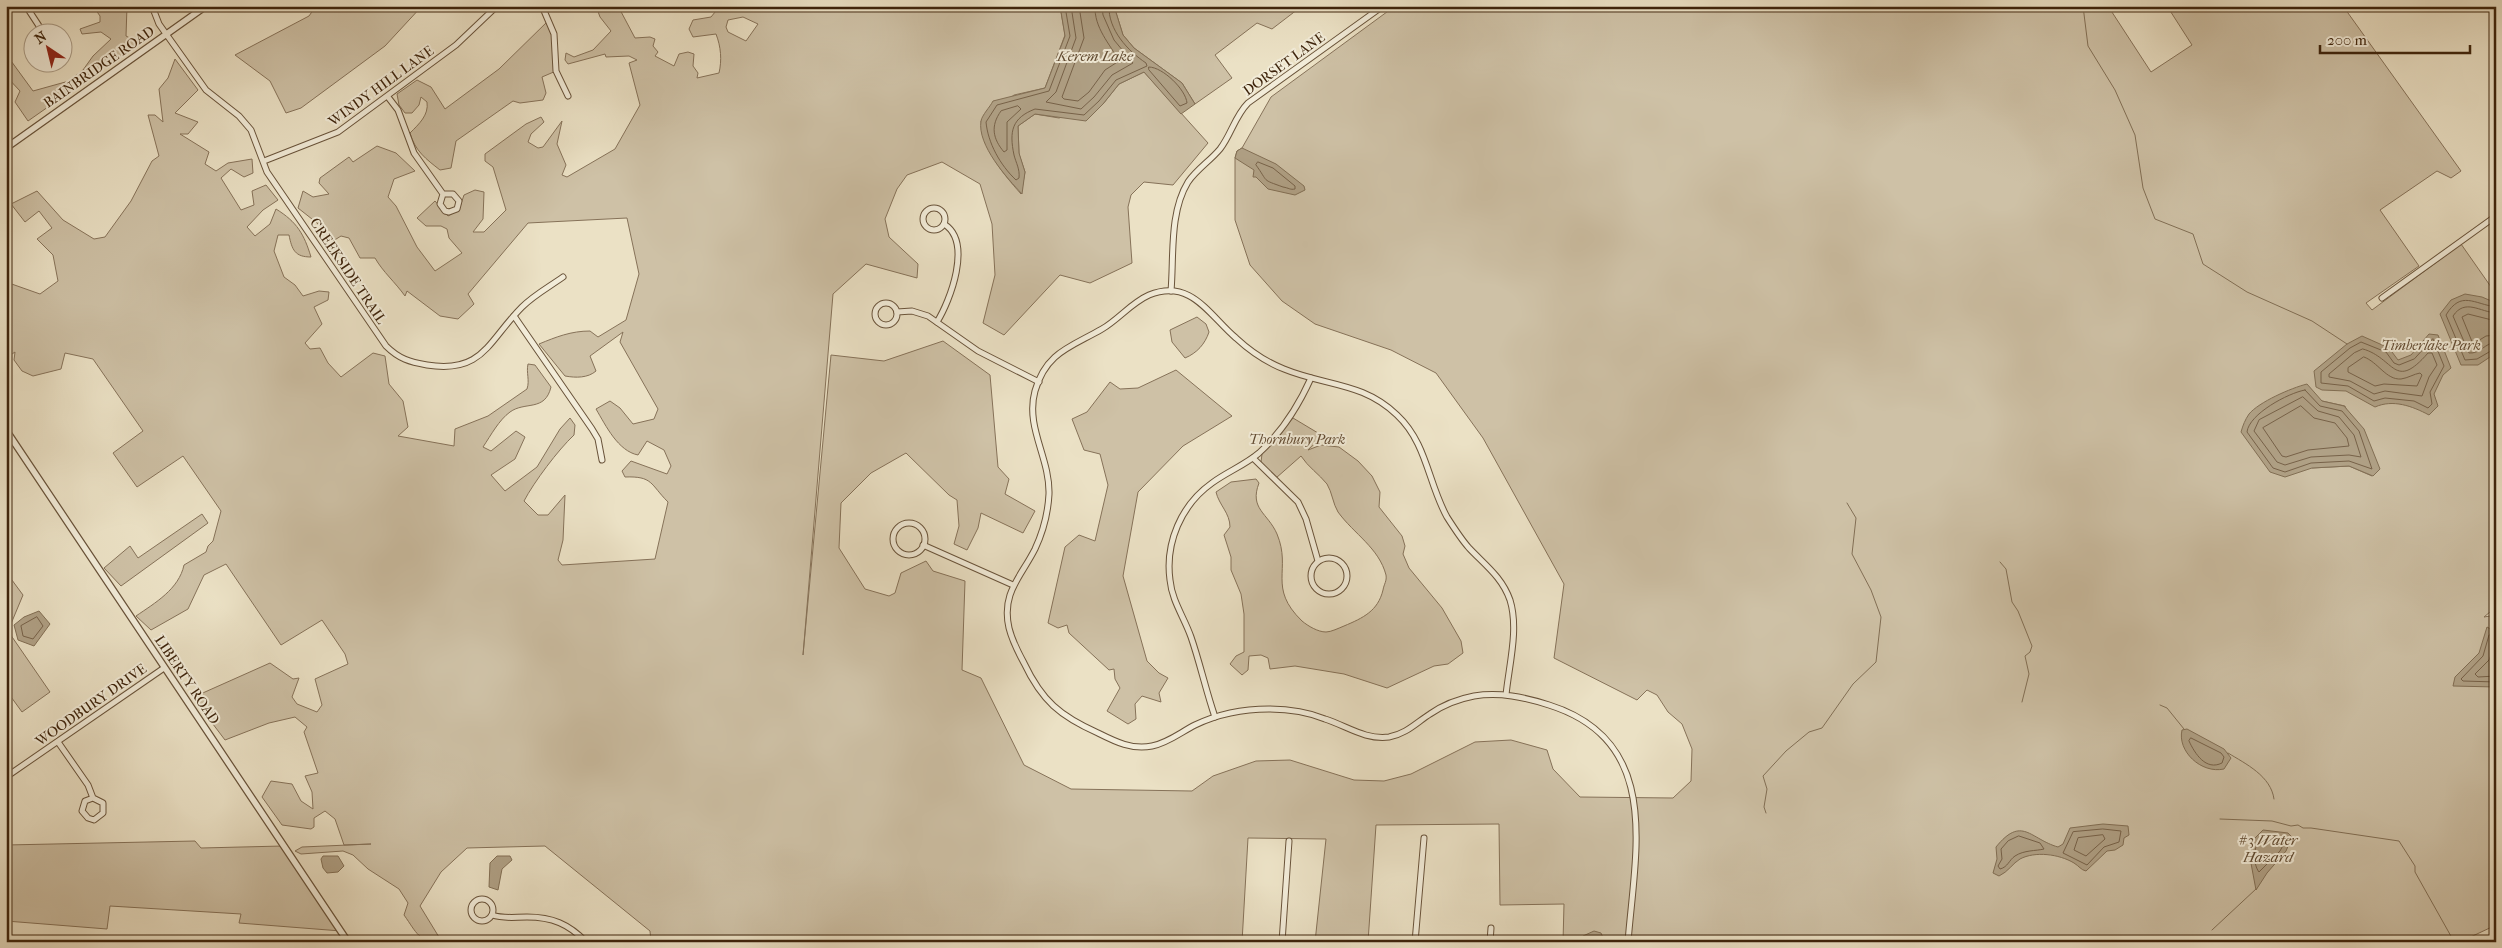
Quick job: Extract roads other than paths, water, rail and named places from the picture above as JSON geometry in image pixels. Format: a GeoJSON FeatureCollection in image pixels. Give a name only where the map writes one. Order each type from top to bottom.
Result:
{"type":"FeatureCollection","features":[{"type":"Feature","properties":{"kind":"street"},"geometry":{"type":"LineString","coordinates":[[26,6],[36,22]]}},
{"type":"Feature","properties":{"kind":"street","name":"CREEKSIDE TRAIL"},"geometry":{"type":"LineString","coordinates":[[152,6],[155,16],[212,97],[244,121],[251,130],[267,172],[386,346],[400,359],[444,368],[473,361],[485,351],[529,301],[563,277]]}},
{"type":"Feature","properties":{"kind":"street","name":"BAINBRIDGE ROAD"},"geometry":{"type":"LineString","coordinates":[[6,148],[168,35],[206,6]]}},
{"type":"Feature","properties":{"kind":"street","name":"WINDY HILL LANE"},"geometry":{"type":"LineString","coordinates":[[264,161],[338,132],[388,97],[456,45],[497,6]]}},
{"type":"Feature","properties":{"kind":"street"},"geometry":{"type":"LineString","coordinates":[[542,6],[554,34],[556,71],[568,96]]}},
{"type":"Feature","properties":{"kind":"street"},"geometry":{"type":"LineString","coordinates":[[695,6],[706,6]]}},
{"type":"Feature","properties":{"kind":"street","name":"DORSET LANE"},"geometry":{"type":"LineString","coordinates":[[1171,291],[1178,208],[1184,191],[1193,175],[1220,149],[1239,114],[1248,103],[1383,6]]}},
{"type":"Feature","properties":{"kind":"street"},"geometry":{"type":"LineString","coordinates":[[388,97],[398,110],[414,153],[443,194]]}},
{"type":"Feature","properties":{"kind":"street"},"geometry":{"type":"LineString","coordinates":[[937,322],[953,289],[957,264],[953,235],[944,224],[945,217],[941,211],[934,208],[925,214],[924,220],[929,228],[939,229],[944,224]]}},
{"type":"Feature","properties":{"kind":"street"},"geometry":{"type":"LineString","coordinates":[[2382,298],[2496,216]]}},
{"type":"Feature","properties":{"kind":"street"},"geometry":{"type":"LineString","coordinates":[[1506,695],[1513,626],[1511,602],[1495,572],[1467,545],[1446,514],[1416,437],[1396,413],[1364,391],[1311,378],[1285,369],[1263,358],[1234,337],[1203,304],[1185,294],[1171,291],[1154,293],[1143,298],[1103,328],[1068,346],[1048,364],[1038,382],[1034,397],[1033,418],[1035,432],[1047,465],[1048,504],[1038,544],[1013,585],[1007,617],[1013,640],[1038,690],[1066,718],[1120,744],[1143,748],[1162,744],[1215,717],[1248,710],[1290,710],[1322,717],[1368,736],[1388,737],[1407,731],[1431,713],[1450,703],[1477,696],[1506,695],[1559,708],[1584,721],[1606,740],[1626,770],[1633,791],[1637,821],[1628,942]]}},
{"type":"Feature","properties":{"kind":"street"},"geometry":{"type":"LineString","coordinates":[[884,303],[891,304],[897,312],[894,322],[887,325],[880,323],[876,317],[876,310],[884,303]]}},
{"type":"Feature","properties":{"kind":"street"},"geometry":{"type":"LineString","coordinates":[[897,312],[916,312],[937,322],[978,351],[1038,382]]}},
{"type":"Feature","properties":{"kind":"street"},"geometry":{"type":"LineString","coordinates":[[514,316],[592,429],[598,439],[602,460]]}},
{"type":"Feature","properties":{"kind":"street"},"geometry":{"type":"LineString","coordinates":[[1215,717],[1190,635],[1172,592],[1169,578],[1170,553],[1180,520],[1194,500],[1211,484],[1253,458],[1288,421],[1311,378]]}},
{"type":"Feature","properties":{"kind":"street","name":"LIBERTY ROAD"},"geometry":{"type":"LineString","coordinates":[[6,430],[348,942]]}},
{"type":"Feature","properties":{"kind":"street"},"geometry":{"type":"LineString","coordinates":[[1253,458],[1298,502],[1306,519],[1318,561]]}},
{"type":"Feature","properties":{"kind":"street"},"geometry":{"type":"LineString","coordinates":[[905,523],[915,524],[924,535],[923,545],[916,553],[905,554],[900,552],[894,544],[894,533],[905,523]]}},
{"type":"Feature","properties":{"kind":"street"},"geometry":{"type":"LineString","coordinates":[[923,545],[1013,585]]}},
{"type":"Feature","properties":{"kind":"street"},"geometry":{"type":"LineString","coordinates":[[1334,559],[1344,565],[1347,576],[1344,587],[1340,591],[1329,594],[1323,593],[1314,587],[1310,576],[1314,565],[1318,561],[1334,559]]}},
{"type":"Feature","properties":{"kind":"street","name":"WOODBURY DRIVE"},"geometry":{"type":"LineString","coordinates":[[7,776],[164,668]]}},
{"type":"Feature","properties":{"kind":"street"},"geometry":{"type":"LineString","coordinates":[[58,742],[88,785],[93,798]]}},
{"type":"Feature","properties":{"kind":"street"},"geometry":{"type":"LineString","coordinates":[[93,798],[100,800],[104,809],[100,818],[94,820],[88,818],[82,811],[85,801],[93,798]]}},
{"type":"Feature","properties":{"kind":"street"},"geometry":{"type":"LineString","coordinates":[[1415,942],[1424,838]]}},
{"type":"Feature","properties":{"kind":"street"},"geometry":{"type":"LineString","coordinates":[[1282,942],[1289,841]]}},
{"type":"Feature","properties":{"kind":"street"},"geometry":{"type":"LineString","coordinates":[[492,915],[491,904],[484,899],[478,900],[472,906],[471,912],[476,920],[483,921],[492,915],[506,918],[526,917],[557,921],[567,925],[586,942]]}},
{"type":"Feature","properties":{"kind":"street"},"geometry":{"type":"LineString","coordinates":[[1490,942],[1491,928]]}},
{"type":"Feature","properties":{"kind":"water","name":"Kerem Lake"},"geometry":{"type":"Polygon","coordinates":[[[1060,6],[1114,6],[1123,35],[1134,48],[1182,83],[1195,104],[1181,114],[1144,72],[1119,84],[1086,121],[1035,114],[1018,126],[1019,153],[1025,172],[1022,194],[1001,170],[988,150],[981,130],[981,121],[993,101],[1045,88],[1065,36],[1060,6]]]}},
{"type":"Feature","properties":{"kind":"water"},"geometry":{"type":"Polygon","coordinates":[[[1242,148],[1276,164],[1304,186],[1305,190],[1295,195],[1268,189],[1256,177],[1253,177],[1254,170],[1235,158],[1237,151],[1242,148]]]}},
{"type":"Feature","properties":{"kind":"water"},"geometry":{"type":"Polygon","coordinates":[[[2465,294],[2482,297],[2496,303],[2496,353],[2478,365],[2461,365],[2440,314],[2451,300],[2465,294]]]}},
{"type":"Feature","properties":{"kind":"water"},"geometry":{"type":"Polygon","coordinates":[[[2429,334],[2438,335],[2451,368],[2443,375],[2434,394],[2438,406],[2429,415],[2416,409],[2396,404],[2375,407],[2346,391],[2322,390],[2316,387],[2314,371],[2347,344],[2362,336],[2389,348],[2398,360],[2411,355],[2429,334]]]}},
{"type":"Feature","properties":{"kind":"water"},"geometry":{"type":"Polygon","coordinates":[[[2307,384],[2322,401],[2344,406],[2364,429],[2380,469],[2373,476],[2349,466],[2312,468],[2285,477],[2270,472],[2241,432],[2249,414],[2254,409],[2284,392],[2307,384]]]}},
{"type":"Feature","properties":{"kind":"water"},"geometry":{"type":"Polygon","coordinates":[[[39,611],[50,624],[34,646],[18,640],[14,625],[24,617],[39,611]]]}},
{"type":"Feature","properties":{"kind":"water"},"geometry":{"type":"Polygon","coordinates":[[[2487,627],[2496,632],[2496,687],[2453,686],[2455,677],[2479,653],[2487,627]]]}},
{"type":"Feature","properties":{"kind":"water"},"geometry":{"type":"Polygon","coordinates":[[[2187,729],[2224,749],[2231,758],[2224,769],[2215,770],[2207,768],[2192,759],[2183,746],[2181,738],[2182,730],[2187,729]]]}},
{"type":"Feature","properties":{"kind":"water"},"geometry":{"type":"Polygon","coordinates":[[[2103,824],[2128,826],[2129,835],[2124,838],[2123,845],[2115,850],[2107,851],[2086,871],[2061,857],[2040,854],[2020,859],[1999,876],[1993,873],[1997,859],[1996,847],[2005,837],[2013,832],[2026,832],[2058,847],[2063,844],[2070,828],[2103,824]]]}},
{"type":"Feature","properties":{"kind":"water","name":"#3 Water Hazard"},"geometry":{"type":"Polygon","coordinates":[[[2263,830],[2288,833],[2292,837],[2286,851],[2267,873],[2256,890],[2250,858],[2253,840],[2263,830]]]}},
{"type":"Feature","properties":{"kind":"water"},"geometry":{"type":"Polygon","coordinates":[[[323,856],[338,856],[344,866],[338,872],[327,873],[323,868],[321,859],[323,856]]]}},
{"type":"Feature","properties":{"kind":"water"},"geometry":{"type":"Polygon","coordinates":[[[497,856],[510,856],[512,860],[502,869],[498,890],[489,887],[490,863],[497,856]]]}},
{"type":"Feature","properties":{"kind":"water"},"geometry":{"type":"Polygon","coordinates":[[[1594,931],[1601,933],[1605,942],[1580,942],[1583,936],[1594,931]]]}},
{"type":"Feature","properties":{"kind":"waterway"},"geometry":{"type":"LineString","coordinates":[[2083,6],[2088,46],[2115,90],[2135,135],[2143,188],[2155,219],[2193,234],[2203,264],[2247,292],[2312,321],[2347,344]]}},
{"type":"Feature","properties":{"kind":"waterway"},"geometry":{"type":"LineString","coordinates":[[1766,813],[1764,807],[1767,789],[1763,776],[1786,751],[1809,732],[1822,728],[1853,684],[1876,662],[1881,617],[1871,590],[1852,554],[1856,518],[1847,503]]}},
{"type":"Feature","properties":{"kind":"waterway"},"geometry":{"type":"LineString","coordinates":[[2000,562],[2006,569],[2012,602],[2018,611],[2032,646],[2030,652],[2025,656],[2029,674],[2022,702]]}},
{"type":"Feature","properties":{"kind":"waterway"},"geometry":{"type":"LineString","coordinates":[[2160,705],[2167,708],[2184,729]]}},
{"type":"Feature","properties":{"kind":"waterway"},"geometry":{"type":"LineString","coordinates":[[2228,753],[2257,771],[2268,784],[2274,799]]}},
{"type":"Feature","properties":{"kind":"waterway"},"geometry":{"type":"LineString","coordinates":[[2220,819],[2272,821],[2291,826],[2298,825],[2303,828],[2399,841],[2415,866],[2415,872],[2452,938],[2452,942]]}},
{"type":"Feature","properties":{"kind":"waterway"},"geometry":{"type":"LineString","coordinates":[[2212,930],[2256,889]]}},
{"type":"Feature","properties":{"kind":"park label","name":"Timberlake Park"},"geometry":{"type":"Point","coordinates":[2431,345]}},
{"type":"Feature","properties":{"kind":"park label","name":"Thornbury Park"},"geometry":{"type":"Point","coordinates":[1297,439]}}]}
